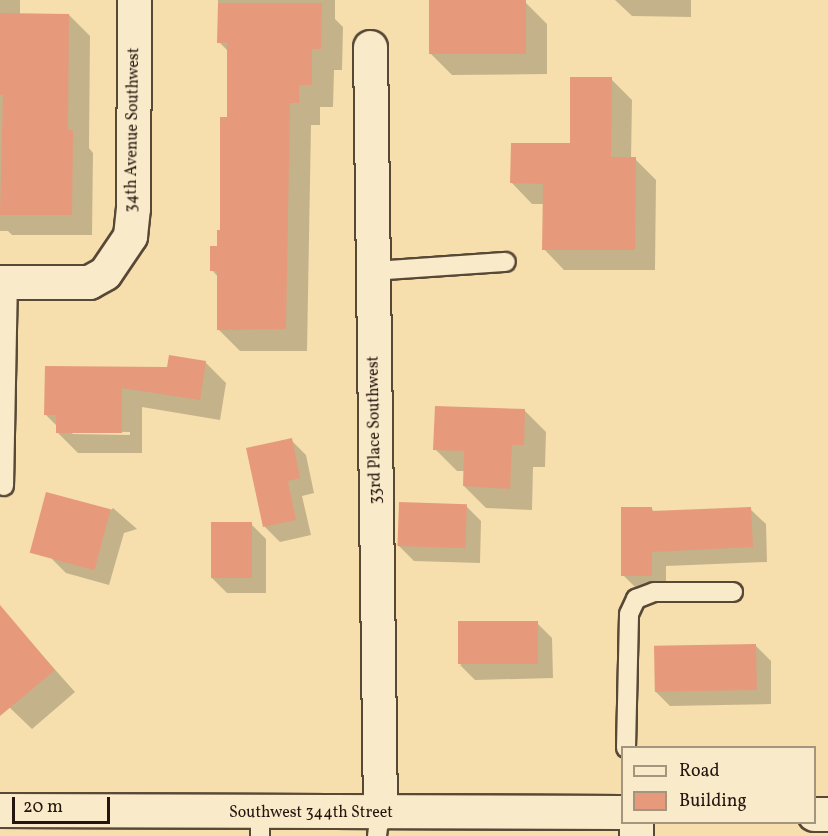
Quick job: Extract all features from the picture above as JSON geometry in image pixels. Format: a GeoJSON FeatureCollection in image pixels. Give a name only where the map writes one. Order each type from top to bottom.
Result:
{"type":"FeatureCollection","features":[{"type":"Feature","properties":{"kind":"street","name":"34th Avenue Southwest"},"geometry":{"type":"LineString","coordinates":[[4,282],[88,282],[105,273],[130,236],[133,208],[134,0]]}},
{"type":"Feature","properties":{"kind":"street","name":"33rd Place Southwest"},"geometry":{"type":"LineString","coordinates":[[370,47],[379,824]]}},
{"type":"Feature","properties":{"kind":"street","name":"Southwest 344th Street"},"geometry":{"type":"LineString","coordinates":[[0,810],[260,824],[379,824],[621,812]]}},
{"type":"Feature","properties":{"kind":"lane"},"geometry":{"type":"LineString","coordinates":[[373,271],[506,262]]}},
{"type":"Feature","properties":{"kind":"lane"},"geometry":{"type":"LineString","coordinates":[[4,282],[4,486]]}},
{"type":"Feature","properties":{"kind":"lane"},"geometry":{"type":"LineString","coordinates":[[626,746],[629,614],[636,599],[654,592],[733,592]]}},
{"type":"Feature","properties":{"kind":"building"},"geometry":{"type":"Polygon","coordinates":[[[429,0],[526,0],[526,54],[429,54],[429,0]]]}},
{"type":"Feature","properties":{"kind":"building"},"geometry":{"type":"Polygon","coordinates":[[[218,3],[322,3],[321,49],[312,49],[312,85],[299,85],[299,103],[290,103],[286,329],[217,330],[217,271],[210,271],[210,246],[217,246],[217,230],[220,230],[220,117],[227,117],[227,43],[217,43],[218,3]]]}},
{"type":"Feature","properties":{"kind":"building"},"geometry":{"type":"Polygon","coordinates":[[[0,13],[69,14],[68,130],[73,130],[72,215],[0,215],[3,95],[0,95],[0,13]]]}},
{"type":"Feature","properties":{"kind":"building"},"geometry":{"type":"Polygon","coordinates":[[[570,77],[612,77],[611,157],[636,157],[635,250],[542,250],[543,184],[510,183],[511,143],[570,143],[570,77]]]}},
{"type":"Feature","properties":{"kind":"building"},"geometry":{"type":"Polygon","coordinates":[[[169,355],[206,361],[200,400],[122,388],[122,433],[56,433],[56,415],[44,415],[45,366],[167,367],[169,355]]]}},
{"type":"Feature","properties":{"kind":"building"},"geometry":{"type":"Polygon","coordinates":[[[435,406],[525,409],[524,445],[512,445],[510,489],[463,486],[464,451],[433,450],[435,406]]]}},
{"type":"Feature","properties":{"kind":"building"},"geometry":{"type":"Polygon","coordinates":[[[292,438],[300,478],[288,481],[296,520],[263,527],[246,448],[292,438]]]}},
{"type":"Feature","properties":{"kind":"building"},"geometry":{"type":"Polygon","coordinates":[[[46,492],[111,509],[94,570],[30,553],[46,492]]]}},
{"type":"Feature","properties":{"kind":"building"},"geometry":{"type":"Polygon","coordinates":[[[399,502],[467,504],[465,548],[397,546],[399,502]]]}},
{"type":"Feature","properties":{"kind":"building"},"geometry":{"type":"Polygon","coordinates":[[[621,507],[652,507],[652,511],[751,507],[753,547],[652,552],[652,576],[621,576],[621,507]]]}},
{"type":"Feature","properties":{"kind":"building"},"geometry":{"type":"Polygon","coordinates":[[[211,522],[252,522],[252,578],[211,578],[211,522]]]}},
{"type":"Feature","properties":{"kind":"building"},"geometry":{"type":"Polygon","coordinates":[[[0,605],[55,670],[0,716],[0,605]]]}},
{"type":"Feature","properties":{"kind":"building"},"geometry":{"type":"Polygon","coordinates":[[[458,621],[538,621],[538,664],[458,664],[458,621]]]}},
{"type":"Feature","properties":{"kind":"building"},"geometry":{"type":"Polygon","coordinates":[[[756,644],[757,690],[655,692],[654,646],[756,644]]]}}]}
